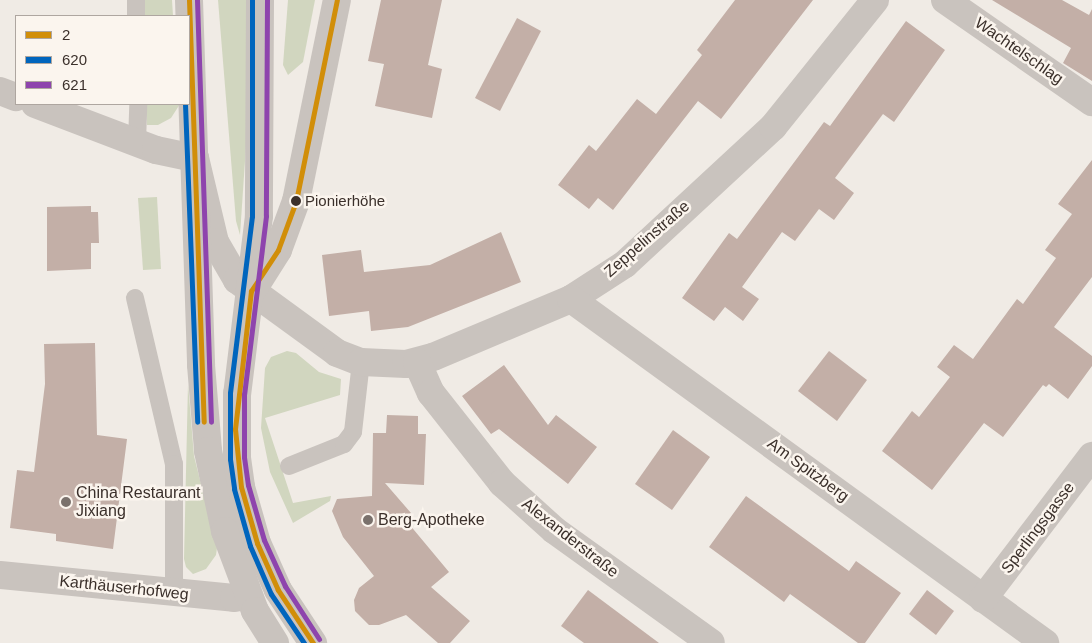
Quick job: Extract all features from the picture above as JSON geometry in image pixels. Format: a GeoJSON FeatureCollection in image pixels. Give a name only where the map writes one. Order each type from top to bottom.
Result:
{"type":"FeatureCollection","features":[{"type":"Feature","properties":{"kind":"street"},"geometry":{"type":"LineString","coordinates":[[189,0],[190,15]]}},
{"type":"Feature","properties":{"kind":"street"},"geometry":{"type":"LineString","coordinates":[[260,0],[260,185],[251,291],[236,403],[235,429],[241,488],[266,567],[291,614],[313,643]]}},
{"type":"Feature","properties":{"kind":"street"},"geometry":{"type":"LineString","coordinates":[[251,291],[278,250],[296,201],[337,0]]}},
{"type":"Feature","properties":{"kind":"street","name":"Zeppelinstraße"},"geometry":{"type":"LineString","coordinates":[[195,158],[215,242],[230,272],[251,291],[321,344],[362,362],[394,365],[418,362],[571,299],[624,264],[773,127],[875,0]]}},
{"type":"Feature","properties":{"kind":"street","name":"Wachtelschlag"},"geometry":{"type":"LineString","coordinates":[[945,0],[1092,102]]}},
{"type":"Feature","properties":{"kind":"street"},"geometry":{"type":"LineString","coordinates":[[190,26],[204,425],[218,504],[249,596],[275,643]]}},
{"type":"Feature","properties":{"kind":"street"},"geometry":{"type":"LineString","coordinates":[[0,90],[15,97]]}},
{"type":"Feature","properties":{"kind":"street"},"geometry":{"type":"LineString","coordinates":[[38,105],[168,154],[195,158]]}},
{"type":"Feature","properties":{"kind":"street","name":"Am Spitzberg"},"geometry":{"type":"LineString","coordinates":[[571,299],[1045,643]]}},
{"type":"Feature","properties":{"kind":"street","name":"Alexanderstraße"},"geometry":{"type":"LineString","coordinates":[[418,362],[431,393],[502,483],[554,530],[710,643]]}},
{"type":"Feature","properties":{"kind":"street","name":"Sperlingsgasse"},"geometry":{"type":"LineString","coordinates":[[983,599],[1092,456]]}},
{"type":"Feature","properties":{"kind":"street","name":"Karthäuserhofweg"},"geometry":{"type":"LineString","coordinates":[[0,575],[234,598],[249,596]]}},
{"type":"Feature","properties":{"kind":"lane"},"geometry":{"type":"LineString","coordinates":[[136,0],[136,15]]}},
{"type":"Feature","properties":{"kind":"lane"},"geometry":{"type":"LineString","coordinates":[[137,142],[138,105]]}},
{"type":"Feature","properties":{"kind":"lane"},"geometry":{"type":"LineString","coordinates":[[135,298],[174,464],[174,592]]}},
{"type":"Feature","properties":{"kind":"lane"},"geometry":{"type":"LineString","coordinates":[[290,466],[344,444],[353,432],[362,362]]}},
{"type":"Feature","properties":{"kind":"green space"},"geometry":{"type":"Polygon","coordinates":[[[144,0],[172,0],[173,15],[145,15],[144,0]]]}},
{"type":"Feature","properties":{"kind":"green space"},"geometry":{"type":"Polygon","coordinates":[[[218,0],[247,0],[246,146],[240,235],[236,221],[218,0]]]}},
{"type":"Feature","properties":{"kind":"green space"},"geometry":{"type":"Polygon","coordinates":[[[288,0],[315,0],[303,62],[288,75],[283,65],[288,0]]]}},
{"type":"Feature","properties":{"kind":"green space"},"geometry":{"type":"Polygon","coordinates":[[[146,105],[179,105],[171,118],[158,125],[147,125],[146,105]]]}},
{"type":"Feature","properties":{"kind":"green space"},"geometry":{"type":"Polygon","coordinates":[[[157,197],[161,269],[143,270],[138,198],[157,197]]]}},
{"type":"Feature","properties":{"kind":"green space"},"geometry":{"type":"Polygon","coordinates":[[[287,351],[296,353],[319,372],[341,379],[340,395],[265,418],[293,503],[331,496],[330,501],[293,523],[270,472],[261,428],[265,368],[271,357],[287,351]]]}},
{"type":"Feature","properties":{"kind":"green space"},"geometry":{"type":"Polygon","coordinates":[[[188,384],[194,456],[217,548],[216,555],[206,569],[193,574],[186,567],[184,559],[188,384]]]}},
{"type":"Feature","properties":{"kind":"building"},"geometry":{"type":"Polygon","coordinates":[[[381,0],[442,0],[428,65],[442,69],[432,118],[375,106],[384,64],[368,61],[381,0]]]}},
{"type":"Feature","properties":{"kind":"building"},"geometry":{"type":"Polygon","coordinates":[[[735,0],[813,0],[721,119],[698,101],[613,210],[598,198],[589,209],[558,185],[589,145],[596,151],[637,99],[656,114],[702,55],[697,50],[735,0]]]}},
{"type":"Feature","properties":{"kind":"building"},"geometry":{"type":"Polygon","coordinates":[[[992,0],[1062,0],[1089,15],[1092,9],[1092,81],[1063,63],[1071,48],[992,0]]]}},
{"type":"Feature","properties":{"kind":"building"},"geometry":{"type":"Polygon","coordinates":[[[517,18],[541,31],[500,111],[475,98],[517,18]]]}},
{"type":"Feature","properties":{"kind":"building"},"geometry":{"type":"Polygon","coordinates":[[[906,21],[945,50],[894,122],[883,114],[835,178],[854,193],[834,220],[819,209],[795,241],[782,232],[742,287],[759,299],[743,321],[725,307],[714,321],[682,298],[729,233],[737,239],[824,122],[830,126],[906,21]]]}},
{"type":"Feature","properties":{"kind":"building"},"geometry":{"type":"Polygon","coordinates":[[[1092,160],[1092,277],[1054,327],[1092,356],[1092,366],[1068,399],[1049,384],[1046,387],[1043,385],[1003,437],[984,423],[932,490],[882,451],[912,411],[919,417],[950,377],[937,367],[954,345],[973,359],[1017,299],[1023,304],[1056,258],[1045,250],[1072,214],[1058,204],[1092,160]]]}},
{"type":"Feature","properties":{"kind":"building"},"geometry":{"type":"Polygon","coordinates":[[[91,206],[91,212],[98,212],[99,243],[91,243],[91,269],[47,271],[47,207],[91,206]]]}},
{"type":"Feature","properties":{"kind":"building"},"geometry":{"type":"Polygon","coordinates":[[[501,232],[521,282],[408,327],[371,331],[369,311],[329,316],[322,255],[361,250],[364,272],[430,265],[501,232]]]}},
{"type":"Feature","properties":{"kind":"building","name":"China Restaurant Jixiang"},"geometry":{"type":"Polygon","coordinates":[[[95,343],[97,435],[127,439],[113,549],[56,541],[56,534],[10,528],[17,470],[34,472],[45,384],[44,344],[95,343]]]}},
{"type":"Feature","properties":{"kind":"building"},"geometry":{"type":"Polygon","coordinates":[[[829,351],[867,380],[837,421],[798,391],[829,351]]]}},
{"type":"Feature","properties":{"kind":"building"},"geometry":{"type":"Polygon","coordinates":[[[504,365],[548,425],[556,415],[597,447],[568,484],[499,429],[491,434],[462,396],[504,365]]]}},
{"type":"Feature","properties":{"kind":"building"},"geometry":{"type":"Polygon","coordinates":[[[387,415],[418,416],[418,434],[426,434],[424,485],[385,483],[411,513],[404,518],[449,572],[431,587],[470,621],[450,643],[438,643],[406,615],[379,625],[369,625],[355,611],[354,600],[359,588],[374,576],[343,537],[332,511],[337,499],[372,496],[373,433],[386,433],[387,415]]]}},
{"type":"Feature","properties":{"kind":"building"},"geometry":{"type":"Polygon","coordinates":[[[673,430],[710,457],[672,510],[635,484],[673,430]]]}},
{"type":"Feature","properties":{"kind":"building"},"geometry":{"type":"Polygon","coordinates":[[[746,496],[849,571],[856,561],[901,593],[865,643],[858,643],[790,594],[784,602],[709,547],[746,496]]]}},
{"type":"Feature","properties":{"kind":"building"},"geometry":{"type":"Polygon","coordinates":[[[588,590],[659,643],[584,643],[561,626],[588,590]]]}},
{"type":"Feature","properties":{"kind":"building"},"geometry":{"type":"Polygon","coordinates":[[[927,590],[954,611],[936,635],[909,614],[927,590]]]}},
{"type":"Feature","properties":{"kind":"transit line","name":"2"},"geometry":{"type":"LineString","coordinates":[[189,0],[190,15]]}},
{"type":"Feature","properties":{"kind":"transit line","name":"621"},"geometry":{"type":"LineString","coordinates":[[197,0],[211,422]]}},
{"type":"Feature","properties":{"kind":"transit line","name":"620"},"geometry":{"type":"LineString","coordinates":[[252,0],[252,216],[230,393],[230,459],[234,489],[250,546],[271,594],[304,643]]}},
{"type":"Feature","properties":{"kind":"transit line","name":"621"},"geometry":{"type":"LineString","coordinates":[[267,0],[266,216],[244,394],[244,457],[248,485],[264,540],[285,586],[319,639]]}},
{"type":"Feature","properties":{"kind":"transit line","name":"2"},"geometry":{"type":"LineString","coordinates":[[313,643],[278,590],[257,543],[241,487],[235,429],[251,291],[278,250],[296,201],[337,0]]}},
{"type":"Feature","properties":{"kind":"transit line","name":"2"},"geometry":{"type":"LineString","coordinates":[[190,28],[204,422]]}},
{"type":"Feature","properties":{"kind":"transit line","name":"620"},"geometry":{"type":"LineString","coordinates":[[185,105],[197,422]]}},
{"type":"Feature","properties":{"kind":"place","name":"Pionierhöhe"},"geometry":{"type":"Point","coordinates":[296,201]}},
{"type":"Feature","properties":{"kind":"place","name":"China Restaurant Jixiang"},"geometry":{"type":"Point","coordinates":[66,502]}},
{"type":"Feature","properties":{"kind":"place","name":"Berg-Apotheke"},"geometry":{"type":"Point","coordinates":[368,520]}}]}
